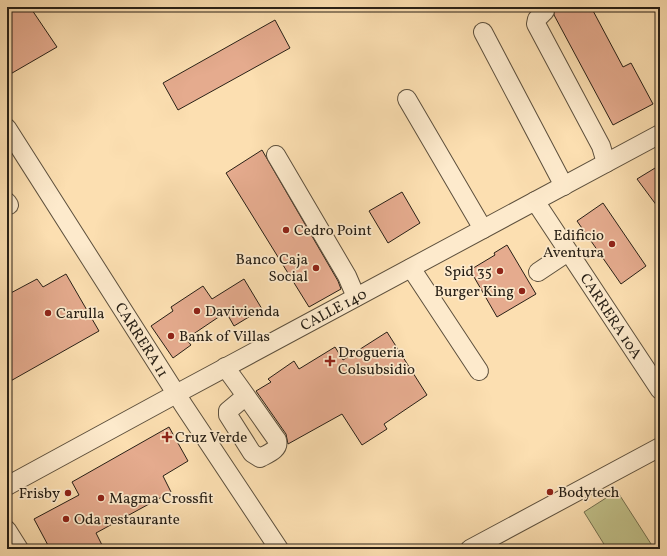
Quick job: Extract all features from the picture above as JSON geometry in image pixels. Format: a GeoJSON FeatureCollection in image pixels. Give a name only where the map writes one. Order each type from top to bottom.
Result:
{"type":"FeatureCollection","features":[{"type":"Feature","properties":{"kind":"street"},"geometry":{"type":"LineString","coordinates":[[545,11],[537,19],[536,24],[601,146],[606,163]]}},
{"type":"Feature","properties":{"kind":"street"},"geometry":{"type":"LineString","coordinates":[[483,32],[564,186]]}},
{"type":"Feature","properties":{"kind":"street"},"geometry":{"type":"LineString","coordinates":[[407,99],[483,229]]}},
{"type":"Feature","properties":{"kind":"street","name":"CALLE 140"},"geometry":{"type":"LineString","coordinates":[[7,486],[660,134]]}},
{"type":"Feature","properties":{"kind":"street","name":"CARRERA 11"},"geometry":{"type":"LineString","coordinates":[[9,137],[279,549]]}},
{"type":"Feature","properties":{"kind":"street"},"geometry":{"type":"LineString","coordinates":[[276,155],[347,276],[356,297]]}},
{"type":"Feature","properties":{"kind":"street","name":"CARRERA 10A"},"geometry":{"type":"LineString","coordinates":[[535,202],[660,390]]}},
{"type":"Feature","properties":{"kind":"street"},"geometry":{"type":"LineString","coordinates":[[538,272],[568,252]]}},
{"type":"Feature","properties":{"kind":"street"},"geometry":{"type":"LineString","coordinates":[[411,268],[479,371]]}},
{"type":"Feature","properties":{"kind":"street"},"geometry":{"type":"LineString","coordinates":[[226,367],[246,396]]}},
{"type":"Feature","properties":{"kind":"street"},"geometry":{"type":"LineString","coordinates":[[470,549],[660,447]]}},
{"type":"Feature","properties":{"kind":"street"},"geometry":{"type":"LineString","coordinates":[[7,530],[19,549]]}},
{"type":"Feature","properties":{"kind":"green space"},"geometry":{"type":"Polygon","coordinates":[[[617,491],[653,547],[649,549],[607,549],[584,512],[617,491]]]}},
{"type":"Feature","properties":{"kind":"building"},"geometry":{"type":"Polygon","coordinates":[[[12,7],[30,7],[57,47],[7,76],[7,10],[12,7]]]}},
{"type":"Feature","properties":{"kind":"building"},"geometry":{"type":"Polygon","coordinates":[[[554,7],[591,7],[623,67],[631,63],[653,104],[613,125],[554,15],[554,7]]]}},
{"type":"Feature","properties":{"kind":"building"},"geometry":{"type":"Polygon","coordinates":[[[275,20],[290,48],[178,110],[163,83],[275,20]]]}},
{"type":"Feature","properties":{"kind":"building","name":"Cedro Point"},"geometry":{"type":"Polygon","coordinates":[[[262,150],[338,281],[341,289],[309,307],[226,173],[262,150]]]}},
{"type":"Feature","properties":{"kind":"building"},"geometry":{"type":"Polygon","coordinates":[[[660,165],[660,210],[637,179],[660,165]]]}},
{"type":"Feature","properties":{"kind":"building"},"geometry":{"type":"Polygon","coordinates":[[[402,192],[420,223],[388,243],[369,211],[402,192]]]}},
{"type":"Feature","properties":{"kind":"building","name":"Edificio Aventura"},"geometry":{"type":"Polygon","coordinates":[[[603,203],[646,266],[621,284],[577,221],[603,203]]]}},
{"type":"Feature","properties":{"kind":"building"},"geometry":{"type":"Polygon","coordinates":[[[507,245],[536,294],[497,317],[470,270],[495,255],[494,253],[507,245]]]}},
{"type":"Feature","properties":{"kind":"building","name":"Carulla"},"geometry":{"type":"Polygon","coordinates":[[[66,274],[99,331],[7,383],[7,295],[37,279],[43,287],[66,274]]]}},
{"type":"Feature","properties":{"kind":"building"},"geometry":{"type":"Polygon","coordinates":[[[244,279],[262,309],[234,326],[226,312],[186,339],[191,345],[173,358],[151,326],[173,311],[171,307],[203,286],[212,299],[244,279]]]}},
{"type":"Feature","properties":{"kind":"building"},"geometry":{"type":"Polygon","coordinates":[[[387,332],[427,395],[384,424],[387,429],[362,445],[342,414],[288,444],[286,434],[256,391],[271,382],[268,379],[294,361],[299,369],[335,347],[343,360],[387,332]]]}},
{"type":"Feature","properties":{"kind":"building"},"geometry":{"type":"Polygon","coordinates":[[[169,427],[188,461],[163,476],[171,492],[96,533],[104,549],[50,549],[34,519],[79,495],[72,482],[169,427]]]}},
{"type":"Feature","properties":{"kind":"place","name":"Cedro Point"},"geometry":{"type":"Point","coordinates":[286,230]}},
{"type":"Feature","properties":{"kind":"place","name":"Edificio Aventura"},"geometry":{"type":"Point","coordinates":[612,244]}},
{"type":"Feature","properties":{"kind":"place","name":"Banco Caja Social"},"geometry":{"type":"Point","coordinates":[316,268]}},
{"type":"Feature","properties":{"kind":"place","name":"Spid 35"},"geometry":{"type":"Point","coordinates":[500,271]}},
{"type":"Feature","properties":{"kind":"place","name":"Burger King"},"geometry":{"type":"Point","coordinates":[522,291]}},
{"type":"Feature","properties":{"kind":"place","name":"Davivienda"},"geometry":{"type":"Point","coordinates":[197,311]}},
{"type":"Feature","properties":{"kind":"place","name":"Carulla"},"geometry":{"type":"Point","coordinates":[48,313]}},
{"type":"Feature","properties":{"kind":"place","name":"Bank of Villas"},"geometry":{"type":"Point","coordinates":[171,336]}},
{"type":"Feature","properties":{"kind":"place","name":"Drogueria Colsubsidio"},"geometry":{"type":"Point","coordinates":[330,361]}},
{"type":"Feature","properties":{"kind":"place","name":"Cruz Verde"},"geometry":{"type":"Point","coordinates":[167,437]}},
{"type":"Feature","properties":{"kind":"place","name":"Bodytech"},"geometry":{"type":"Point","coordinates":[550,492]}},
{"type":"Feature","properties":{"kind":"place","name":"Frisby"},"geometry":{"type":"Point","coordinates":[68,493]}},
{"type":"Feature","properties":{"kind":"place","name":"Magma Crossfit"},"geometry":{"type":"Point","coordinates":[101,498]}},
{"type":"Feature","properties":{"kind":"place","name":"Oda restaurante"},"geometry":{"type":"Point","coordinates":[66,519]}}]}
